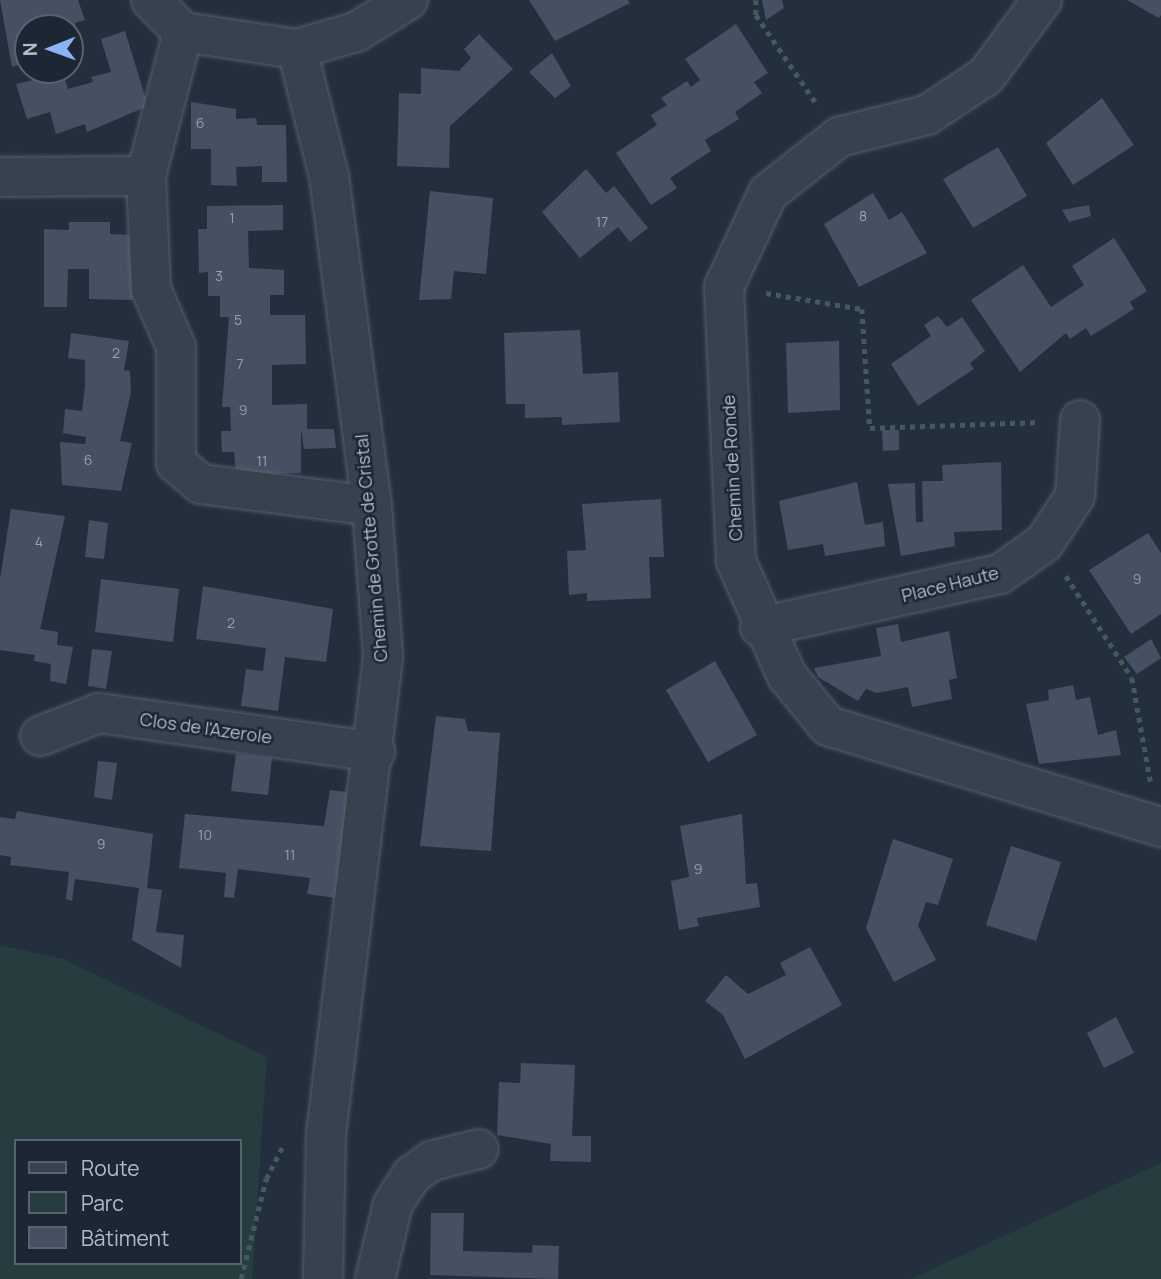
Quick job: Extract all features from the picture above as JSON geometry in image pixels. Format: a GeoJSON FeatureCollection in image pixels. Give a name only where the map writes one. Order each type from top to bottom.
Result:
{"type":"FeatureCollection","features":[{"type":"Feature","properties":{"kind":"street"},"geometry":{"type":"LineString","coordinates":[[151,0],[183,32],[297,49],[356,32],[408,0]]}},
{"type":"Feature","properties":{"kind":"street","name":"Chemin de Ronde"},"geometry":{"type":"LineString","coordinates":[[1042,0],[986,76],[927,115],[839,137],[768,193],[724,287],[736,562],[760,627],[787,676],[828,726],[1160,827]]}},
{"type":"Feature","properties":{"kind":"street"},"geometry":{"type":"LineString","coordinates":[[183,32],[146,176],[151,289],[176,347],[176,463],[201,484],[372,506]]}},
{"type":"Feature","properties":{"kind":"street","name":"Chemin de Grotte de Cristal"},"geometry":{"type":"LineString","coordinates":[[297,49],[328,176],[372,506],[383,657],[375,752],[326,1134],[323,1279]]}},
{"type":"Feature","properties":{"kind":"street"},"geometry":{"type":"LineString","coordinates":[[0,177],[146,176]]}},
{"type":"Feature","properties":{"kind":"street","name":"Place Haute"},"geometry":{"type":"LineString","coordinates":[[760,627],[1000,574],[1045,543],[1076,496],[1080,420]]}},
{"type":"Feature","properties":{"kind":"street","name":"Clos de l'Azerole"},"geometry":{"type":"LineString","coordinates":[[40,736],[99,713],[375,752]]}},
{"type":"Feature","properties":{"kind":"street"},"geometry":{"type":"LineString","coordinates":[[375,1279],[393,1204],[412,1175],[431,1161],[479,1149]]}},
{"type":"Feature","properties":{"kind":"path"},"geometry":{"type":"LineString","coordinates":[[756,0],[756,16],[839,137]]}},
{"type":"Feature","properties":{"kind":"path"},"geometry":{"type":"LineString","coordinates":[[724,287],[862,309],[870,428],[1080,420]]}},
{"type":"Feature","properties":{"kind":"path"},"geometry":{"type":"LineString","coordinates":[[1045,543],[1132,678],[1160,827]]}},
{"type":"Feature","properties":{"kind":"green space"},"geometry":{"type":"Polygon","coordinates":[[[0,945],[63,959],[267,1057],[252,1279],[0,1279],[0,945]]]}},
{"type":"Feature","properties":{"kind":"green space"},"geometry":{"type":"Polygon","coordinates":[[[1161,1163],[1161,1279],[911,1279],[1161,1163]]]}},
{"type":"Feature","properties":{"kind":"building"},"geometry":{"type":"Polygon","coordinates":[[[0,0],[78,0],[83,14],[14,14],[12,67],[0,0]]]}},
{"type":"Feature","properties":{"kind":"building"},"geometry":{"type":"Polygon","coordinates":[[[529,0],[628,0],[630,3],[555,41],[529,0]]]}},
{"type":"Feature","properties":{"kind":"building"},"geometry":{"type":"Polygon","coordinates":[[[762,0],[782,0],[784,8],[766,20],[762,0]]]}},
{"type":"Feature","properties":{"kind":"building"},"geometry":{"type":"Polygon","coordinates":[[[1127,0],[1161,0],[1161,15],[1159,18],[1127,0]]]}},
{"type":"Feature","properties":{"kind":"building"},"geometry":{"type":"Polygon","coordinates":[[[736,24],[768,73],[754,82],[762,93],[735,112],[739,119],[705,140],[711,151],[670,178],[677,188],[651,205],[616,153],[657,125],[651,115],[667,105],[661,98],[687,81],[691,87],[700,80],[685,59],[736,24]]]}},
{"type":"Feature","properties":{"kind":"building"},"geometry":{"type":"Polygon","coordinates":[[[125,31],[148,106],[87,132],[85,124],[56,134],[50,112],[27,119],[16,84],[66,84],[68,89],[93,82],[91,77],[111,72],[101,39],[125,31]]]}},
{"type":"Feature","properties":{"kind":"building"},"geometry":{"type":"Polygon","coordinates":[[[479,34],[513,69],[450,126],[449,168],[397,166],[399,93],[421,94],[421,68],[459,71],[471,58],[464,49],[479,34]]]}},
{"type":"Feature","properties":{"kind":"building"},"geometry":{"type":"Polygon","coordinates":[[[552,53],[571,86],[555,98],[529,72],[552,53]]]}},
{"type":"Feature","properties":{"kind":"building"},"geometry":{"type":"Polygon","coordinates":[[[1102,98],[1134,145],[1073,185],[1046,143],[1102,98]]]}},
{"type":"Feature","properties":{"kind":"building"},"geometry":{"type":"Polygon","coordinates":[[[191,102],[236,109],[236,119],[256,118],[257,125],[286,125],[287,182],[262,182],[262,166],[236,167],[237,186],[211,185],[211,149],[191,149],[191,102]]]}},
{"type":"Feature","properties":{"kind":"building"},"geometry":{"type":"Polygon","coordinates":[[[998,147],[1027,196],[973,228],[943,179],[998,147]]]}},
{"type":"Feature","properties":{"kind":"building"},"geometry":{"type":"Polygon","coordinates":[[[586,169],[606,193],[614,186],[648,228],[630,242],[618,227],[580,258],[542,212],[586,169]]]}},
{"type":"Feature","properties":{"kind":"building"},"geometry":{"type":"Polygon","coordinates":[[[430,191],[493,198],[486,274],[454,271],[451,299],[419,300],[430,191]]]}},
{"type":"Feature","properties":{"kind":"building"},"geometry":{"type":"Polygon","coordinates":[[[873,193],[889,220],[902,212],[927,253],[859,287],[824,224],[873,193]]]}},
{"type":"Feature","properties":{"kind":"building"},"geometry":{"type":"Polygon","coordinates":[[[283,205],[283,230],[248,231],[249,268],[284,270],[284,295],[270,295],[270,315],[305,315],[306,364],[272,365],[272,405],[307,404],[307,429],[334,429],[336,448],[304,449],[301,429],[301,473],[236,475],[234,452],[222,452],[221,431],[231,431],[230,407],[222,407],[229,317],[220,317],[220,296],[208,296],[208,272],[199,273],[198,229],[207,229],[207,206],[283,205]]]}},
{"type":"Feature","properties":{"kind":"building"},"geometry":{"type":"Polygon","coordinates":[[[1089,205],[1091,216],[1069,222],[1062,210],[1089,205]]]}},
{"type":"Feature","properties":{"kind":"building"},"geometry":{"type":"Polygon","coordinates":[[[69,222],[110,222],[110,234],[134,235],[133,300],[89,299],[89,269],[68,269],[67,307],[44,307],[44,229],[69,230],[69,222]]]}},
{"type":"Feature","properties":{"kind":"building"},"geometry":{"type":"Polygon","coordinates":[[[1114,238],[1147,291],[1130,302],[1134,309],[1091,336],[1086,328],[1070,339],[1066,333],[1020,372],[971,300],[1023,265],[1051,307],[1084,285],[1072,266],[1114,238]]]}},
{"type":"Feature","properties":{"kind":"building"},"geometry":{"type":"Polygon","coordinates":[[[938,316],[947,327],[962,317],[985,351],[970,363],[974,369],[918,406],[891,364],[931,336],[924,325],[938,316]]]}},
{"type":"Feature","properties":{"kind":"building"},"geometry":{"type":"Polygon","coordinates":[[[580,330],[583,374],[618,372],[620,422],[562,425],[562,417],[525,418],[525,404],[506,404],[504,333],[580,330]]]}},
{"type":"Feature","properties":{"kind":"building"},"geometry":{"type":"Polygon","coordinates":[[[71,333],[129,341],[124,370],[130,371],[131,392],[120,441],[132,443],[121,491],[62,485],[60,442],[85,444],[86,437],[63,433],[65,409],[82,411],[85,386],[85,360],[68,358],[71,333]]]}},
{"type":"Feature","properties":{"kind":"building"},"geometry":{"type":"Polygon","coordinates":[[[839,341],[840,410],[788,413],[786,343],[839,341]]]}},
{"type":"Feature","properties":{"kind":"building"},"geometry":{"type":"Polygon","coordinates":[[[882,430],[899,430],[899,450],[883,451],[882,430]]]}},
{"type":"Feature","properties":{"kind":"building"},"geometry":{"type":"Polygon","coordinates":[[[1001,462],[1002,530],[954,532],[955,546],[901,556],[888,484],[915,483],[916,522],[923,522],[922,481],[943,481],[942,465],[1001,462]]]}},
{"type":"Feature","properties":{"kind":"building"},"geometry":{"type":"Polygon","coordinates":[[[857,482],[865,525],[883,522],[885,546],[825,556],[823,544],[788,550],[779,501],[857,482]]]}},
{"type":"Feature","properties":{"kind":"building"},"geometry":{"type":"Polygon","coordinates":[[[661,499],[664,557],[649,557],[651,598],[587,601],[587,593],[569,595],[567,551],[586,550],[582,504],[661,499]]]}},
{"type":"Feature","properties":{"kind":"building"},"geometry":{"type":"Polygon","coordinates":[[[11,509],[65,516],[40,629],[58,632],[57,645],[73,647],[66,684],[50,681],[51,664],[34,661],[35,655],[0,650],[0,579],[11,509]]]}},
{"type":"Feature","properties":{"kind":"building"},"geometry":{"type":"Polygon","coordinates":[[[89,520],[108,523],[104,559],[85,557],[89,520]]]}},
{"type":"Feature","properties":{"kind":"building"},"geometry":{"type":"Polygon","coordinates":[[[1148,533],[1161,553],[1161,614],[1131,634],[1089,570],[1148,533]]]}},
{"type":"Feature","properties":{"kind":"building"},"geometry":{"type":"Polygon","coordinates":[[[101,579],[179,589],[173,642],[95,632],[101,579]]]}},
{"type":"Feature","properties":{"kind":"building"},"geometry":{"type":"Polygon","coordinates":[[[203,586],[333,609],[326,662],[285,657],[278,711],[241,706],[246,669],[263,671],[266,648],[196,639],[203,586]]]}},
{"type":"Feature","properties":{"kind":"building"},"geometry":{"type":"Polygon","coordinates":[[[898,624],[901,642],[949,631],[957,678],[949,680],[952,699],[912,707],[908,687],[877,693],[866,689],[858,701],[818,677],[814,668],[881,656],[876,628],[898,624]]]}},
{"type":"Feature","properties":{"kind":"building"},"geometry":{"type":"Polygon","coordinates":[[[1151,639],[1161,658],[1137,674],[1124,657],[1151,639]]]}},
{"type":"Feature","properties":{"kind":"building"},"geometry":{"type":"Polygon","coordinates":[[[92,649],[112,651],[106,689],[88,686],[92,649]]]}},
{"type":"Feature","properties":{"kind":"building"},"geometry":{"type":"Polygon","coordinates":[[[715,661],[757,735],[708,762],[666,690],[715,661]]]}},
{"type":"Feature","properties":{"kind":"building"},"geometry":{"type":"Polygon","coordinates":[[[1073,685],[1076,700],[1090,697],[1098,735],[1116,730],[1121,755],[1039,764],[1026,704],[1049,700],[1048,690],[1073,685]]]}},
{"type":"Feature","properties":{"kind":"building"},"geometry":{"type":"Polygon","coordinates":[[[436,716],[465,719],[468,731],[500,733],[491,851],[420,846],[436,716]]]}},
{"type":"Feature","properties":{"kind":"building"},"geometry":{"type":"Polygon","coordinates":[[[236,754],[272,758],[268,795],[231,791],[236,754]]]}},
{"type":"Feature","properties":{"kind":"building"},"geometry":{"type":"Polygon","coordinates":[[[98,761],[117,763],[112,800],[94,797],[98,761]]]}},
{"type":"Feature","properties":{"kind":"building"},"geometry":{"type":"Polygon","coordinates":[[[330,790],[347,792],[349,828],[337,898],[307,894],[310,878],[238,869],[234,898],[224,897],[226,873],[179,868],[185,814],[324,826],[330,790]]]}},
{"type":"Feature","properties":{"kind":"building"},"geometry":{"type":"Polygon","coordinates":[[[17,811],[153,834],[147,888],[162,890],[156,932],[184,935],[181,968],[132,940],[139,888],[75,879],[72,901],[66,899],[69,872],[10,865],[11,857],[0,855],[0,817],[15,819],[17,811]]]}},
{"type":"Feature","properties":{"kind":"building"},"geometry":{"type":"Polygon","coordinates":[[[742,814],[746,884],[757,883],[760,907],[697,918],[699,926],[679,930],[671,881],[689,877],[680,826],[742,814]]]}},
{"type":"Feature","properties":{"kind":"building"},"geometry":{"type":"Polygon","coordinates":[[[893,839],[953,859],[938,905],[926,902],[918,926],[936,960],[894,982],[866,928],[893,839]]]}},
{"type":"Feature","properties":{"kind":"building"},"geometry":{"type":"Polygon","coordinates":[[[1011,846],[1061,862],[1036,941],[986,925],[1011,846]]]}},
{"type":"Feature","properties":{"kind":"building"},"geometry":{"type":"Polygon","coordinates":[[[810,947],[842,1005],[745,1059],[723,1015],[705,1001],[726,975],[748,994],[786,975],[780,963],[810,947]]]}},
{"type":"Feature","properties":{"kind":"building"},"geometry":{"type":"Polygon","coordinates":[[[1116,1017],[1134,1053],[1104,1068],[1087,1033],[1116,1017]]]}},
{"type":"Feature","properties":{"kind":"building"},"geometry":{"type":"Polygon","coordinates":[[[521,1063],[575,1065],[572,1136],[591,1136],[591,1162],[550,1161],[551,1144],[497,1135],[499,1082],[520,1083],[521,1063]]]}},
{"type":"Feature","properties":{"kind":"building"},"geometry":{"type":"Polygon","coordinates":[[[431,1213],[464,1213],[463,1251],[532,1253],[533,1245],[559,1246],[558,1279],[430,1275],[431,1213]]]}}]}
